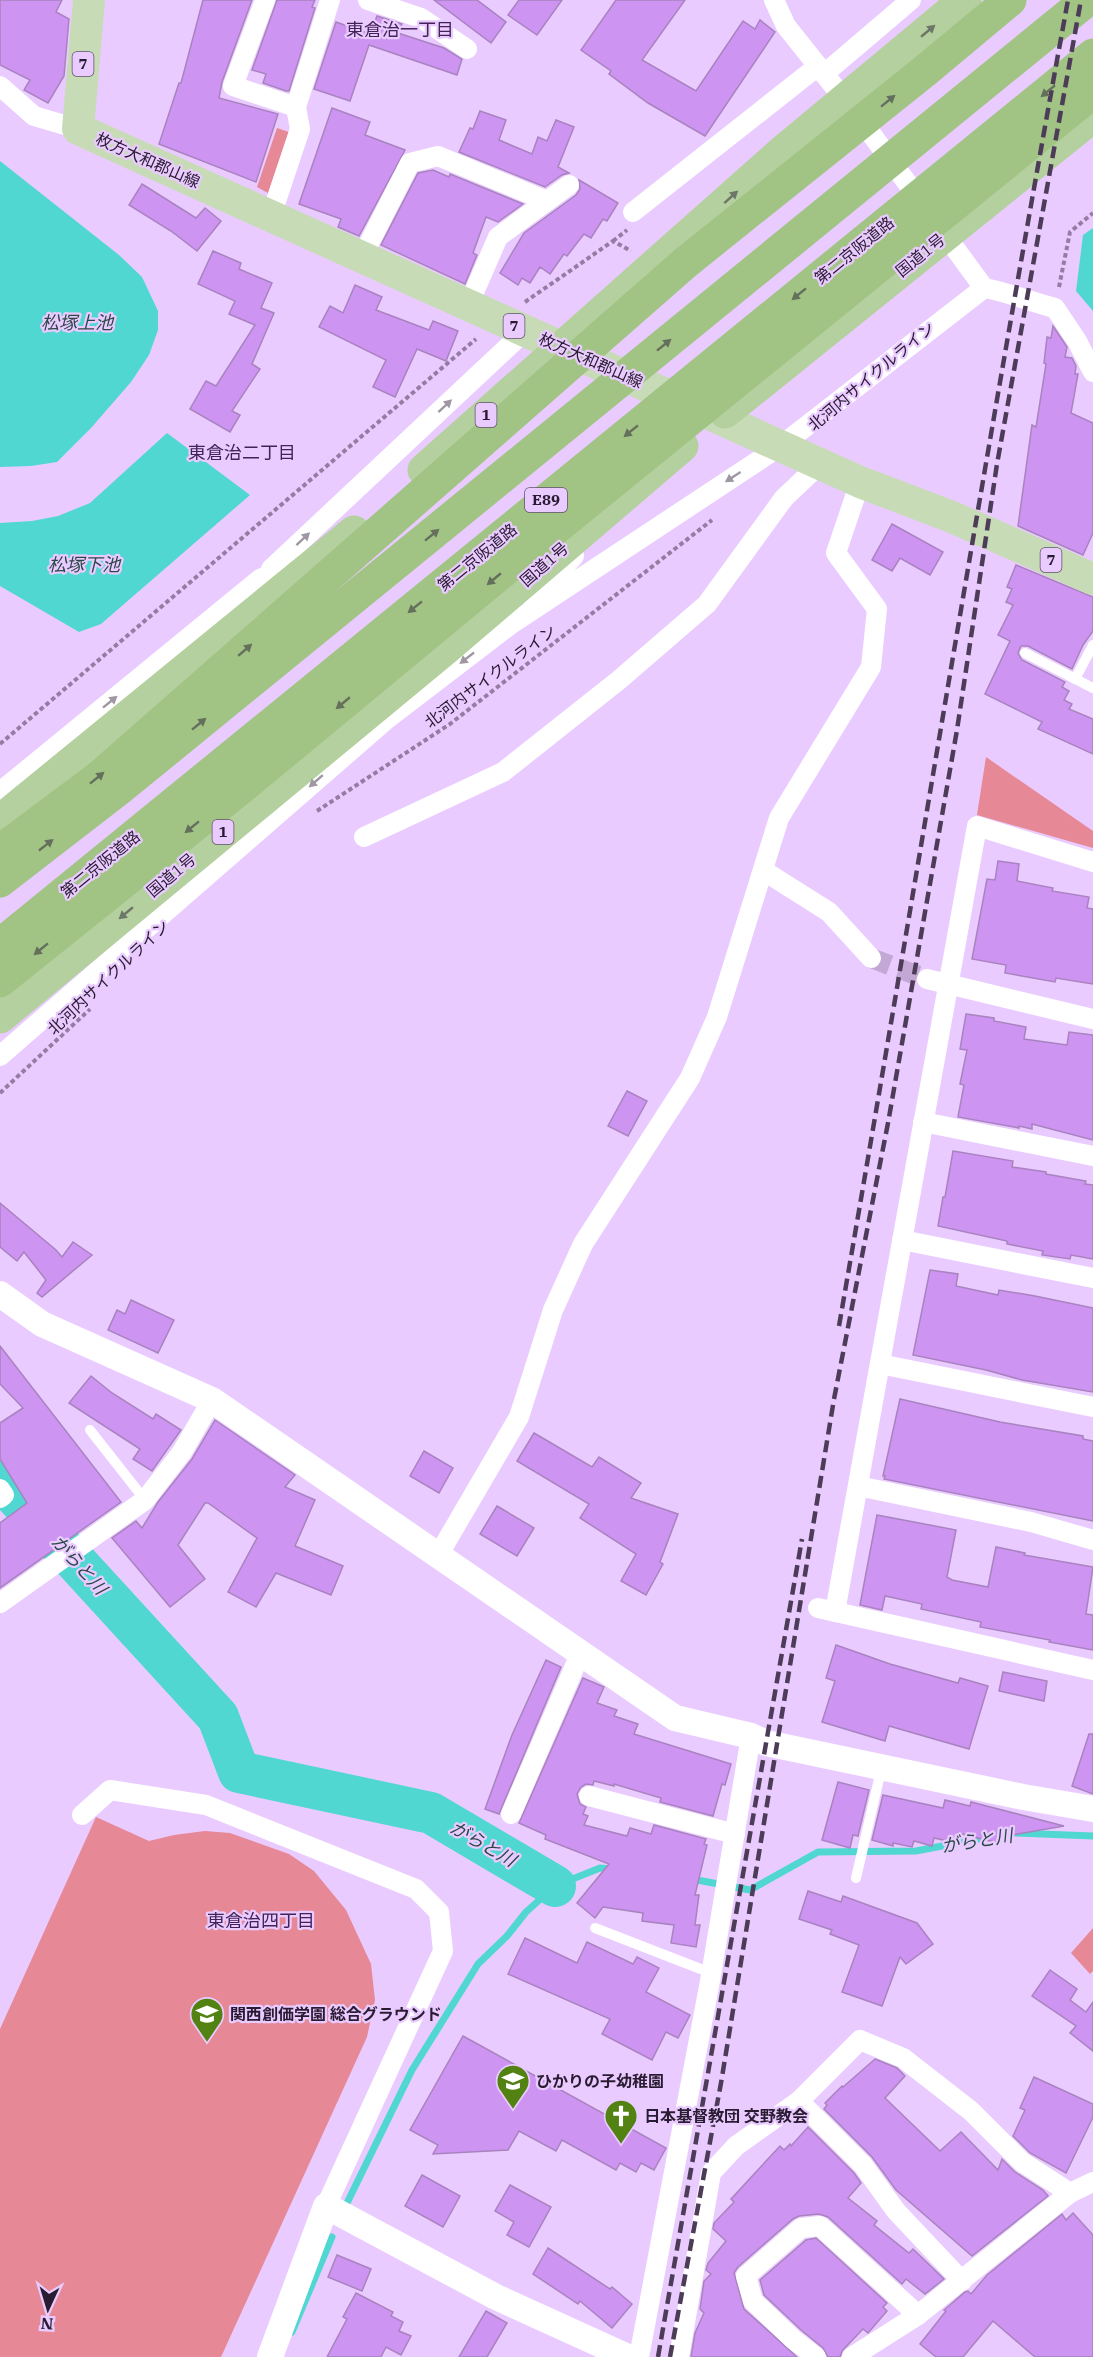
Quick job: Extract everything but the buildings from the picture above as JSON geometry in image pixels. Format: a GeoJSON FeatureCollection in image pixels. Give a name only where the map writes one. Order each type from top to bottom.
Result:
{"type":"FeatureCollection","features":[{"type":"Feature","properties":{"kind":"highway","name":"1"},"geometry":{"type":"LineString","coordinates":[[0,821],[342,544],[780,154],[965,0]]}},
{"type":"Feature","properties":{"kind":"highway"},"geometry":{"type":"LineString","coordinates":[[0,851],[98,777],[685,263],[927,70],[1010,0]]}},
{"type":"Feature","properties":{"kind":"highway","name":"E89"},"geometry":{"type":"LineString","coordinates":[[0,881],[128,781],[1087,0]]}},
{"type":"Feature","properties":{"kind":"highway","name":"第二京阪道路"},"geometry":{"type":"LineString","coordinates":[[0,945],[1093,55]]}},
{"type":"Feature","properties":{"kind":"highway"},"geometry":{"type":"LineString","coordinates":[[0,981],[247,783],[1093,92]]}},
{"type":"Feature","properties":{"kind":"highway","name":"国道1号"},"geometry":{"type":"LineString","coordinates":[[0,1017],[446,648],[667,458],[1093,116]]}},
{"type":"Feature","properties":{"kind":"main road","name":"枚方大和郡山線"},"geometry":{"type":"LineString","coordinates":[[88,0],[78,129],[860,482],[952,517],[1093,579]]}},
{"type":"Feature","properties":{"kind":"street"},"geometry":{"type":"LineString","coordinates":[[265,0],[233,86],[296,107]]}},
{"type":"Feature","properties":{"kind":"street"},"geometry":{"type":"LineString","coordinates":[[271,216],[300,129],[296,107],[330,0]]}},
{"type":"Feature","properties":{"kind":"street"},"geometry":{"type":"LineString","coordinates":[[368,0],[421,18],[467,49]]}},
{"type":"Feature","properties":{"kind":"street"},"geometry":{"type":"LineString","coordinates":[[774,0],[786,26],[864,124],[984,288],[1005,291],[1028,301],[1055,308],[1077,341],[1093,372]]}},
{"type":"Feature","properties":{"kind":"street"},"geometry":{"type":"LineString","coordinates":[[633,212],[910,0]]}},
{"type":"Feature","properties":{"kind":"street"},"geometry":{"type":"LineString","coordinates":[[0,86],[34,116],[78,129]]}},
{"type":"Feature","properties":{"kind":"street"},"geometry":{"type":"LineString","coordinates":[[582,357],[864,124]]}},
{"type":"Feature","properties":{"kind":"street"},"geometry":{"type":"LineString","coordinates":[[362,257],[410,163],[438,156],[547,201]]}},
{"type":"Feature","properties":{"kind":"street"},"geometry":{"type":"LineString","coordinates":[[468,306],[498,237],[570,185]]}},
{"type":"Feature","properties":{"kind":"street"},"geometry":{"type":"LineString","coordinates":[[0,1056],[387,719],[510,625],[782,445],[984,288]]}},
{"type":"Feature","properties":{"kind":"street"},"geometry":{"type":"LineString","coordinates":[[0,792],[260,579],[512,325]]}},
{"type":"Feature","properties":{"kind":"street"},"geometry":{"type":"LineString","coordinates":[[510,625],[667,458]]}},
{"type":"Feature","properties":{"kind":"street"},"geometry":{"type":"LineString","coordinates":[[364,837],[503,772],[619,680],[707,604],[784,498],[821,463]]}},
{"type":"Feature","properties":{"kind":"street"},"geometry":{"type":"LineString","coordinates":[[439,1554],[519,1418],[553,1310],[583,1244],[690,1078],[717,1017],[779,818],[872,667],[878,609],[836,553],[860,482]]}},
{"type":"Feature","properties":{"kind":"street"},"geometry":{"type":"LineString","coordinates":[[260,579],[342,544]]}},
{"type":"Feature","properties":{"kind":"street"},"geometry":{"type":"LineString","coordinates":[[1093,862],[977,826],[858,1486],[826,1610],[1093,1670]]}},
{"type":"Feature","properties":{"kind":"street"},"geometry":{"type":"LineString","coordinates":[[764,871],[829,912],[871,958]]}},
{"type":"Feature","properties":{"kind":"street"},"geometry":{"type":"LineString","coordinates":[[927,979],[1093,1019]]}},
{"type":"Feature","properties":{"kind":"street"},"geometry":{"type":"LineString","coordinates":[[924,1122],[1093,1156]]}},
{"type":"Feature","properties":{"kind":"street"},"geometry":{"type":"LineString","coordinates":[[902,1240],[1093,1278]]}},
{"type":"Feature","properties":{"kind":"street"},"geometry":{"type":"LineString","coordinates":[[0,1294],[42,1324],[212,1400],[675,1718],[751,1736],[772,1744],[1023,1797],[1093,1809]]}},
{"type":"Feature","properties":{"kind":"street"},"geometry":{"type":"LineString","coordinates":[[880,1364],[1093,1407]]}},
{"type":"Feature","properties":{"kind":"street"},"geometry":{"type":"LineString","coordinates":[[0,1603],[145,1500],[182,1452],[212,1400]]}},
{"type":"Feature","properties":{"kind":"street"},"geometry":{"type":"LineString","coordinates":[[858,1486],[1031,1522],[1093,1540]]}},
{"type":"Feature","properties":{"kind":"street"},"geometry":{"type":"LineString","coordinates":[[0,1489],[4,1495],[0,1498]]}},
{"type":"Feature","properties":{"kind":"street"},"geometry":{"type":"LineString","coordinates":[[512,1814],[581,1652]]}},
{"type":"Feature","properties":{"kind":"street"},"geometry":{"type":"LineString","coordinates":[[639,2357],[711,1973],[751,1736]]}},
{"type":"Feature","properties":{"kind":"street"},"geometry":{"type":"LineString","coordinates":[[82,1815],[110,1790],[206,1805],[416,1889],[439,1912],[443,1951],[326,2206],[270,2357]]}},
{"type":"Feature","properties":{"kind":"street"},"geometry":{"type":"LineString","coordinates":[[589,1796],[735,1834]]}},
{"type":"Feature","properties":{"kind":"street"},"geometry":{"type":"LineString","coordinates":[[679,2357],[711,2173],[736,2146],[799,2101],[860,2040],[903,2058],[971,2111],[1022,2162],[1070,2193]]}},
{"type":"Feature","properties":{"kind":"street"},"geometry":{"type":"LineString","coordinates":[[799,2101],[862,2165],[896,2211],[962,2281]]}},
{"type":"Feature","properties":{"kind":"street"},"geometry":{"type":"LineString","coordinates":[[852,2357],[918,2315],[1070,2193],[1093,2182]]}},
{"type":"Feature","properties":{"kind":"street"},"geometry":{"type":"LineString","coordinates":[[326,2206],[496,2297],[628,2357]]}},
{"type":"Feature","properties":{"kind":"street"},"geometry":{"type":"LineString","coordinates":[[816,2357],[793,2339],[753,2301],[746,2276],[801,2228],[820,2226],[918,2315]]}},
{"type":"Feature","properties":{"kind":"lane"},"geometry":{"type":"LineString","coordinates":[[1075,679],[1093,645]]}},
{"type":"Feature","properties":{"kind":"lane"},"geometry":{"type":"LineString","coordinates":[[1025,653],[1093,688]]}},
{"type":"Feature","properties":{"kind":"lane"},"geometry":{"type":"LineString","coordinates":[[90,1430],[145,1500]]}},
{"type":"Feature","properties":{"kind":"lane"},"geometry":{"type":"LineString","coordinates":[[856,1878],[882,1766]]}},
{"type":"Feature","properties":{"kind":"lane"},"geometry":{"type":"LineString","coordinates":[[596,1928],[711,1973]]}},
{"type":"Feature","properties":{"kind":"path"},"geometry":{"type":"LineString","coordinates":[[1055,308],[1070,232],[1093,213]]}},
{"type":"Feature","properties":{"kind":"path"},"geometry":{"type":"LineString","coordinates":[[0,744],[613,241],[633,252]]}},
{"type":"Feature","properties":{"kind":"path","name":"北河内サイクルライン"},"geometry":{"type":"LineString","coordinates":[[317,811],[450,724],[715,517]]}},
{"type":"Feature","properties":{"kind":"path","name":"北河内サイクルライン"},"geometry":{"type":"LineString","coordinates":[[0,1093],[96,1004]]}},
{"type":"Feature","properties":{"kind":"shaded area"},"geometry":{"type":"Polygon","coordinates":[[[277,128],[289,132],[268,193],[257,187],[277,128]]]}},
{"type":"Feature","properties":{"kind":"shaded area"},"geometry":{"type":"Polygon","coordinates":[[[986,757],[1093,831],[1093,848],[977,815],[986,757]]]}},
{"type":"Feature","properties":{"kind":"shaded area","name":"関西創価学園 総合グラウンド"},"geometry":{"type":"Polygon","coordinates":[[[96,1817],[149,1841],[205,1831],[230,1833],[289,1854],[314,1871],[346,1910],[371,1964],[375,2000],[367,2037],[221,2357],[0,2357],[0,2029],[96,1817]]]}},
{"type":"Feature","properties":{"kind":"shaded area"},"geometry":{"type":"Polygon","coordinates":[[[1093,1928],[1093,1971],[1090,1974],[1071,1953],[1093,1928]]]}},
{"type":"Feature","properties":{"kind":"water","name":"松塚上池"},"geometry":{"type":"Polygon","coordinates":[[[0,161],[119,255],[142,277],[158,311],[158,330],[149,355],[131,382],[91,428],[57,462],[31,466],[0,467],[0,161]]]}},
{"type":"Feature","properties":{"kind":"water"},"geometry":{"type":"Polygon","coordinates":[[[1093,228],[1093,311],[1076,291],[1083,235],[1093,228]]]}},
{"type":"Feature","properties":{"kind":"water","name":"松塚下池"},"geometry":{"type":"Polygon","coordinates":[[[167,433],[250,495],[101,624],[79,632],[0,586],[0,523],[32,521],[58,516],[90,503],[167,433]]]}},
{"type":"Feature","properties":{"kind":"waterway","name":"がらと川"},"geometry":{"type":"LineString","coordinates":[[0,1479],[218,1717],[239,1772],[431,1813],[555,1886]]}},
{"type":"Feature","properties":{"kind":"waterway","name":"がらと川"},"geometry":{"type":"LineString","coordinates":[[1015,1833],[1093,1836]]}},
{"type":"Feature","properties":{"kind":"waterway","name":"がらと川"},"geometry":{"type":"LineString","coordinates":[[692,1879],[750,1890],[818,1852],[916,1851],[989,1837]]}},
{"type":"Feature","properties":{"kind":"waterway"},"geometry":{"type":"LineString","coordinates":[[347,2203],[412,2070],[478,1964],[507,1936],[526,1912],[555,1886],[600,1868],[612,1869]]}},
{"type":"Feature","properties":{"kind":"waterway"},"geometry":{"type":"LineString","coordinates":[[292,2332],[332,2237]]}},
{"type":"Feature","properties":{"kind":"tunnel"},"geometry":{"type":"LineString","coordinates":[[871,958],[927,979]]}},
{"type":"Feature","properties":{"kind":"railway"},"geometry":{"type":"LineString","coordinates":[[839,1326],[980,497],[1068,0]]}},
{"type":"Feature","properties":{"kind":"railway"},"geometry":{"type":"LineString","coordinates":[[670,2357],[721,2083],[834,1399],[888,1123],[957,730],[997,464],[1081,0]]}},
{"type":"Feature","properties":{"kind":"railway"},"geometry":{"type":"LineString","coordinates":[[658,2357],[802,1539]]}},
{"type":"Feature","properties":{"kind":"place","name":"関西創価学園 総合グラウンド"},"geometry":{"type":"Point","coordinates":[207,2043]}},
{"type":"Feature","properties":{"kind":"place","name":"ひかりの子幼稚園"},"geometry":{"type":"Point","coordinates":[513,2110]}},
{"type":"Feature","properties":{"kind":"place","name":"日本基督教団 交野教会"},"geometry":{"type":"Point","coordinates":[621,2145]}},
{"type":"Feature","properties":{"kind":"district","name":"東倉治一丁目"},"geometry":{"type":"Point","coordinates":[400,30]}},
{"type":"Feature","properties":{"kind":"district","name":"東倉治二丁目"},"geometry":{"type":"Point","coordinates":[242,453]}},
{"type":"Feature","properties":{"kind":"district","name":"東倉治四丁目"},"geometry":{"type":"Point","coordinates":[261,1921]}}]}
